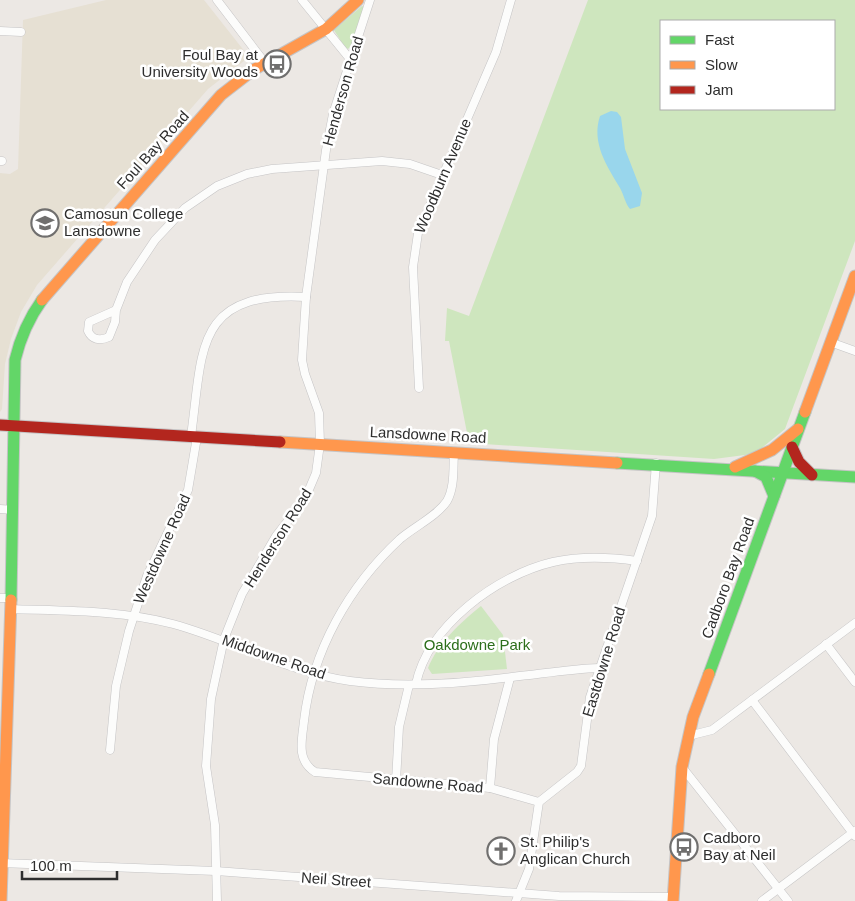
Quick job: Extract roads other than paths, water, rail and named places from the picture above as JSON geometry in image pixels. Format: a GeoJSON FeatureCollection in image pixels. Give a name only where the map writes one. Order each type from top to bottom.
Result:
{"type":"FeatureCollection","features":[{"type":"Feature","properties":{"kind":"main road","name":"Foul Bay Road"},"geometry":{"type":"LineString","coordinates":[[1,901],[4,687],[7,602],[14,510],[13,426],[15,360],[25,325],[38,305],[221,95],[265,63],[291,52],[326,31],[358,0]]}},
{"type":"Feature","properties":{"kind":"main road","name":"Cadboro Bay Road"},"geometry":{"type":"LineString","coordinates":[[673,899],[682,767],[688,736],[855,276]]}},
{"type":"Feature","properties":{"kind":"main road","name":"Lansdowne Road"},"geometry":{"type":"LineString","coordinates":[[0,425],[656,463],[855,477]]}},
{"type":"Feature","properties":{"kind":"main road"},"geometry":{"type":"LineString","coordinates":[[732,468],[772,450],[799,428]]}},
{"type":"Feature","properties":{"kind":"main road"},"geometry":{"type":"LineString","coordinates":[[792,447],[799,462],[812,475]]}},
{"type":"Feature","properties":{"kind":"main road"},"geometry":{"type":"LineString","coordinates":[[748,469],[766,477],[774,496]]}},
{"type":"Feature","properties":{"kind":"street"},"geometry":{"type":"LineString","coordinates":[[217,0],[265,63]]}},
{"type":"Feature","properties":{"kind":"street"},"geometry":{"type":"LineString","coordinates":[[302,0],[350,59]]}},
{"type":"Feature","properties":{"kind":"street","name":"Henderson Road"},"geometry":{"type":"LineString","coordinates":[[217,901],[215,825],[206,766],[211,699],[224,639],[252,575],[310,490],[316,472],[320,444],[319,413],[302,360],[306,297],[333,114],[370,0]]}},
{"type":"Feature","properties":{"kind":"street","name":"Woodburn Avenue"},"geometry":{"type":"LineString","coordinates":[[419,388],[413,285],[414,248],[423,217],[496,52],[511,0]]}},
{"type":"Feature","properties":{"kind":"street"},"geometry":{"type":"LineString","coordinates":[[0,31],[21,32]]}},
{"type":"Feature","properties":{"kind":"street"},"geometry":{"type":"LineString","coordinates":[[116,310],[128,282],[155,240],[185,208],[206,192],[233,179],[260,171],[396,161],[442,175]]}},
{"type":"Feature","properties":{"kind":"street","name":"Westdowne Road"},"geometry":{"type":"LineString","coordinates":[[110,750],[116,686],[133,616],[158,550],[188,490],[192,475],[200,359],[207,339],[218,321],[235,307],[250,300],[268,296],[306,297]]}},
{"type":"Feature","properties":{"kind":"street"},"geometry":{"type":"LineString","coordinates":[[830,342],[855,351]]}},
{"type":"Feature","properties":{"kind":"street"},"geometry":{"type":"LineString","coordinates":[[314,674],[334,623],[354,591],[394,545],[447,500],[452,485],[454,452]]}},
{"type":"Feature","properties":{"kind":"street","name":"Eastdowne Road"},"geometry":{"type":"LineString","coordinates":[[539,802],[577,772],[581,766],[587,710],[599,668],[652,516],[656,463]]}},
{"type":"Feature","properties":{"kind":"street"},"geometry":{"type":"LineString","coordinates":[[0,509],[14,510]]}},
{"type":"Feature","properties":{"kind":"street"},"geometry":{"type":"LineString","coordinates":[[396,781],[399,727],[412,685],[422,663],[448,626],[484,593],[519,574],[553,562],[599,558],[637,561]]}},
{"type":"Feature","properties":{"kind":"street","name":"Middowne Road"},"geometry":{"type":"LineString","coordinates":[[7,602],[133,616],[172,624],[224,639],[314,674],[348,681],[412,685],[510,678],[599,668]]}},
{"type":"Feature","properties":{"kind":"street"},"geometry":{"type":"LineString","coordinates":[[688,736],[712,730],[855,623]]}},
{"type":"Feature","properties":{"kind":"street"},"geometry":{"type":"LineString","coordinates":[[826,644],[855,682]]}},
{"type":"Feature","properties":{"kind":"street","name":"Sandowne Road"},"geometry":{"type":"LineString","coordinates":[[314,674],[308,696],[301,748],[304,762],[315,772],[396,781],[490,788],[539,802]]}},
{"type":"Feature","properties":{"kind":"street"},"geometry":{"type":"LineString","coordinates":[[490,788],[494,739],[510,678]]}},
{"type":"Feature","properties":{"kind":"street"},"geometry":{"type":"LineString","coordinates":[[752,700],[854,834],[762,901]]}},
{"type":"Feature","properties":{"kind":"street"},"geometry":{"type":"LineString","coordinates":[[682,767],[788,901]]}},
{"type":"Feature","properties":{"kind":"street"},"geometry":{"type":"LineString","coordinates":[[518,897],[529,869],[539,802]]}},
{"type":"Feature","properties":{"kind":"street","name":"Neil Street"},"geometry":{"type":"LineString","coordinates":[[1,863],[216,871],[518,897],[559,896],[673,899]]}},
{"type":"Feature","properties":{"kind":"water"},"geometry":{"type":"Polygon","coordinates":[[[611,111],[617,112],[621,117],[625,149],[642,193],[640,206],[630,209],[606,163],[599,145],[598,126],[600,116],[611,111]]]}},
{"type":"Feature","properties":{"kind":"place","name":"Foul Bay at University Woods"},"geometry":{"type":"Point","coordinates":[277,64]}},
{"type":"Feature","properties":{"kind":"place","name":"Camosun College Lansdowne"},"geometry":{"type":"Point","coordinates":[45,223]}},
{"type":"Feature","properties":{"kind":"place","name":"Cadboro Bay at Neil"},"geometry":{"type":"Point","coordinates":[684,847]}},
{"type":"Feature","properties":{"kind":"place","name":"St. Philip's Anglican Church"},"geometry":{"type":"Point","coordinates":[501,851]}},
{"type":"Feature","properties":{"kind":"park label","name":"Oakdowne Park"},"geometry":{"type":"Point","coordinates":[477,645]}}]}
